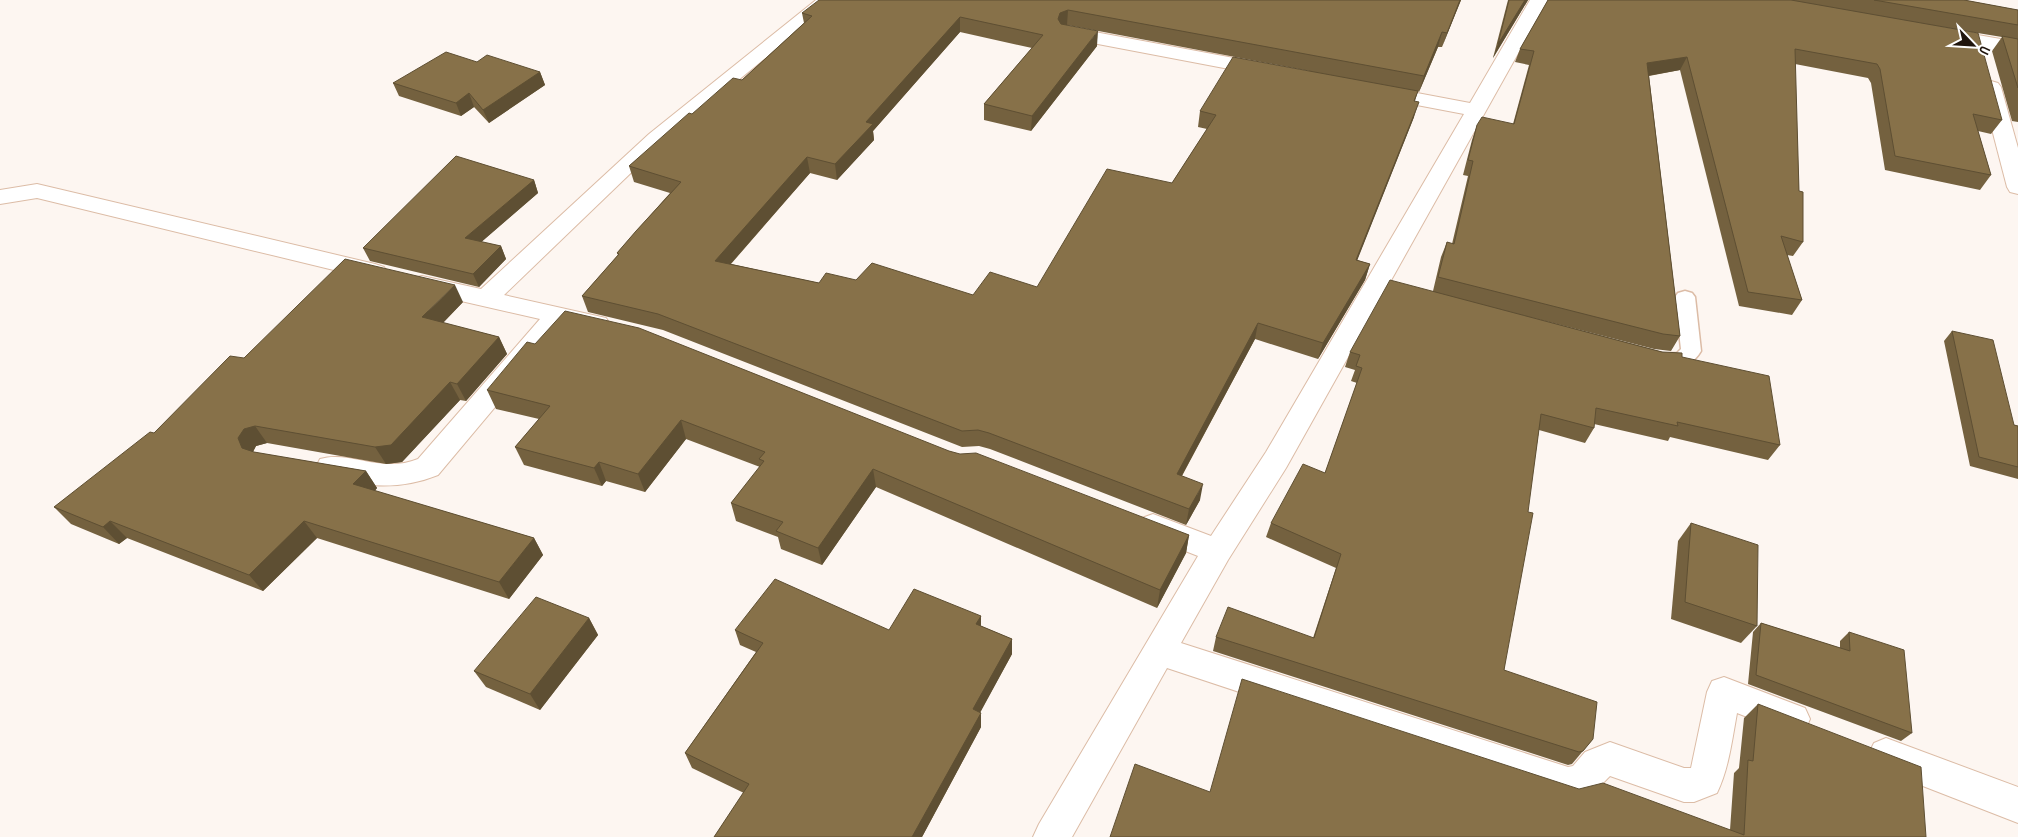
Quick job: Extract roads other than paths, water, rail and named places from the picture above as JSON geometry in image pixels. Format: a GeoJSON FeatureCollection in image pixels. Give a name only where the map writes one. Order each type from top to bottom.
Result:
{"type":"FeatureCollection","features":[{"type":"Feature","properties":{"kind":"street"},"geometry":{"type":"LineString","coordinates":[[485,299],[656,138],[827,0]]}},
{"type":"Feature","properties":{"kind":"street"},"geometry":{"type":"LineString","coordinates":[[1052,837],[1217,551],[1387,287],[1477,110],[1539,0]]}},
{"type":"Feature","properties":{"kind":"street"},"geometry":{"type":"LineString","coordinates":[[1068,33],[1282,73]]}},
{"type":"Feature","properties":{"kind":"street"},"geometry":{"type":"LineString","coordinates":[[1930,33],[1982,57],[2018,48]]}},
{"type":"Feature","properties":{"kind":"street"},"geometry":{"type":"LineString","coordinates":[[1982,57],[2018,187]]}},
{"type":"Feature","properties":{"kind":"street"},"geometry":{"type":"LineString","coordinates":[[1360,88],[1477,110]]}},
{"type":"Feature","properties":{"kind":"street"},"geometry":{"type":"LineString","coordinates":[[0,197],[20,192],[37,191],[624,331]]}},
{"type":"Feature","properties":{"kind":"street"},"geometry":{"type":"LineString","coordinates":[[304,462],[386,477],[409,475],[428,467],[558,315]]}},
{"type":"Feature","properties":{"kind":"street"},"geometry":{"type":"LineString","coordinates":[[1125,516],[1217,551]]}},
{"type":"Feature","properties":{"kind":"street"},"geometry":{"type":"LineString","coordinates":[[1161,651],[1568,784],[1579,784],[1585,781],[1595,765],[1610,759],[1684,785],[1694,785],[1704,781],[1708,773],[1724,692],[2018,805]]}},
{"type":"Feature","properties":{"kind":"lane"},"geometry":{"type":"LineString","coordinates":[[1644,356],[1682,360],[1691,351],[1685,297]]}}]}
